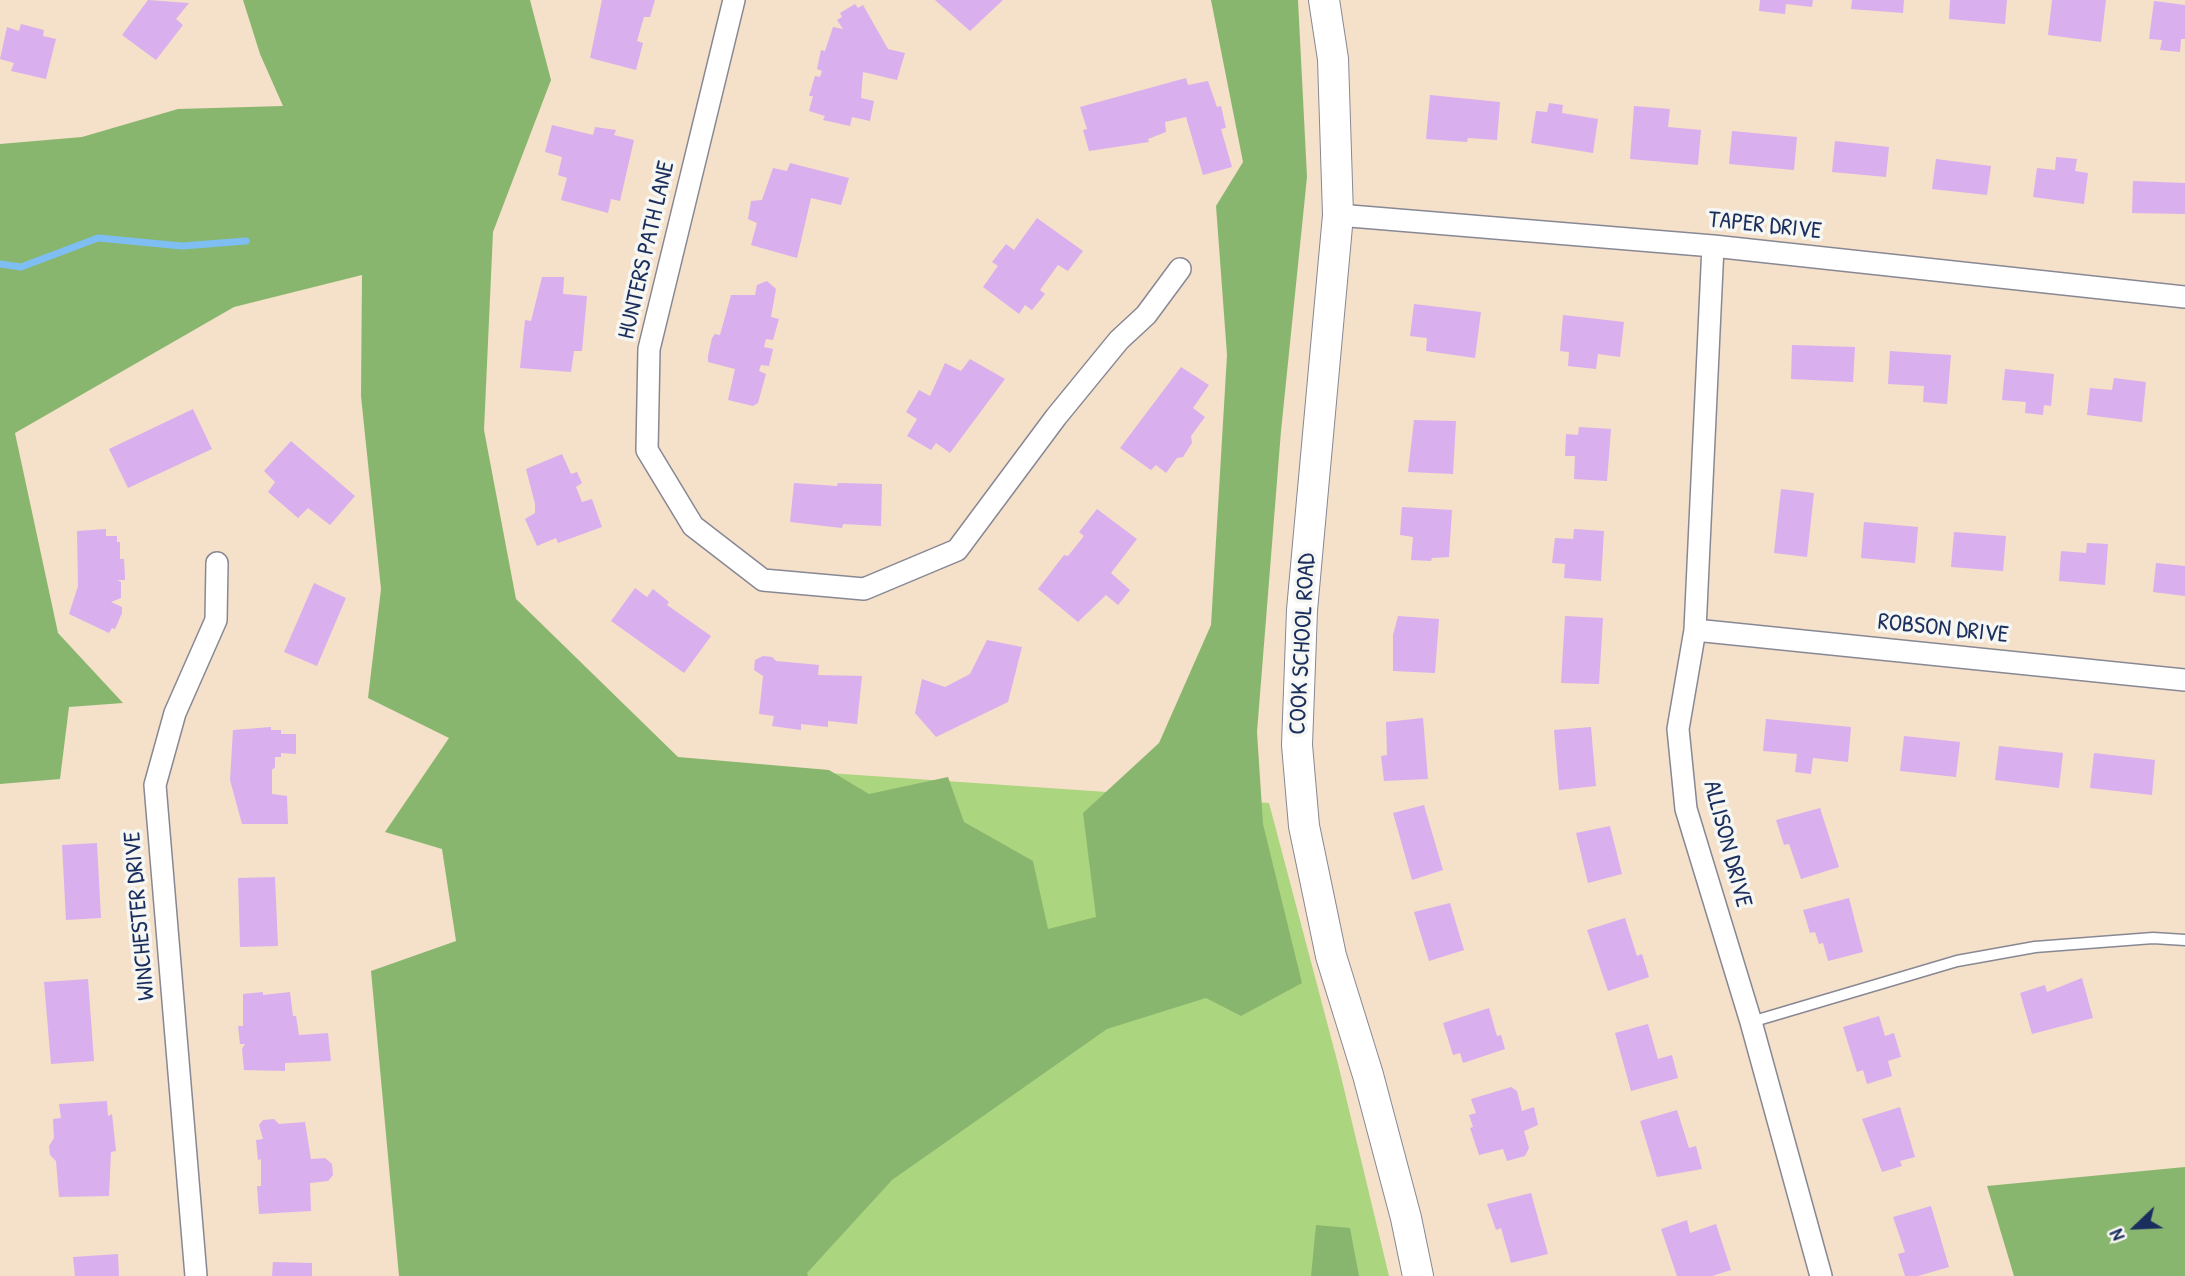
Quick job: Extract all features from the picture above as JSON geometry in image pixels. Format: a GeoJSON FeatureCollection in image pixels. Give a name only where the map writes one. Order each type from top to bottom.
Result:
{"type":"FeatureCollection","features":[{"type":"Feature","properties":{"kind":"street","name":"HUNTERS PATH LANE"},"geometry":{"type":"LineString","coordinates":[[734,0],[649,349],[647,450],[693,526],[763,580],[864,589],[957,550],[1056,417],[1119,340],[1146,315],[1180,269]]}},
{"type":"Feature","properties":{"kind":"street","name":"COOK SCHOOL ROAD"},"geometry":{"type":"LineString","coordinates":[[1324,0],[1333,59],[1338,215],[1302,610],[1297,745],[1304,826],[1331,956],[1368,1076],[1406,1218],[1418,1276]]}},
{"type":"Feature","properties":{"kind":"street","name":"TAPER DRIVE"},"geometry":{"type":"LineString","coordinates":[[1338,215],[1713,246],[2185,296]]}},
{"type":"Feature","properties":{"kind":"street","name":"ALLISON DRIVE"},"geometry":{"type":"LineString","coordinates":[[1713,246],[1695,630],[1678,729],[1686,810],[1751,1022],[1821,1276]]}},
{"type":"Feature","properties":{"kind":"street","name":"WINCHESTER DRIVE"},"geometry":{"type":"LineString","coordinates":[[196,1276],[155,785],[175,713],[216,620],[217,563]]}},
{"type":"Feature","properties":{"kind":"street","name":"ROBSON DRIVE"},"geometry":{"type":"LineString","coordinates":[[1695,630],[2185,680]]}},
{"type":"Feature","properties":{"kind":"lane"},"geometry":{"type":"LineString","coordinates":[[1751,1022],[1958,961],[2035,947],[2153,938],[2185,940]]}},
{"type":"Feature","properties":{"kind":"green space"},"geometry":{"type":"Polygon","coordinates":[[[243,0],[530,0],[551,80],[493,232],[484,430],[516,599],[678,757],[829,770],[869,794],[948,777],[964,822],[1033,861],[1048,929],[1096,917],[1083,813],[1159,743],[1211,625],[1227,355],[1216,206],[1243,162],[1211,0],[1298,0],[1307,177],[1281,431],[1257,732],[1263,824],[1302,983],[1241,1016],[1206,998],[1107,1029],[892,1180],[807,1273],[808,1276],[399,1276],[371,971],[456,941],[442,849],[385,832],[449,738],[368,698],[381,589],[361,396],[362,275],[234,307],[15,433],[58,633],[123,703],[69,707],[60,779],[0,784],[0,144],[82,137],[178,109],[283,106],[260,54],[243,0]]]}},
{"type":"Feature","properties":{"kind":"green space"},"geometry":{"type":"Polygon","coordinates":[[[490,750],[1269,803],[1338,1064],[1389,1276],[514,1276],[490,750]]]}},
{"type":"Feature","properties":{"kind":"green space"},"geometry":{"type":"Polygon","coordinates":[[[2185,1167],[2185,1276],[2014,1276],[1987,1186],[2185,1167]]]}},
{"type":"Feature","properties":{"kind":"green space"},"geometry":{"type":"Polygon","coordinates":[[[1316,1225],[1350,1228],[1359,1276],[1311,1276],[1316,1225]]]}},
{"type":"Feature","properties":{"kind":"building"},"geometry":{"type":"Polygon","coordinates":[[[148,0],[189,3],[176,19],[183,25],[156,60],[122,35],[148,0]]]}},
{"type":"Feature","properties":{"kind":"building"},"geometry":{"type":"Polygon","coordinates":[[[602,0],[655,0],[650,17],[644,17],[637,41],[643,43],[636,70],[590,58],[602,0]]]}},
{"type":"Feature","properties":{"kind":"building"},"geometry":{"type":"Polygon","coordinates":[[[935,0],[1003,0],[970,31],[935,0]]]}},
{"type":"Feature","properties":{"kind":"building"},"geometry":{"type":"Polygon","coordinates":[[[1760,0],[1813,0],[1812,7],[1786,4],[1785,14],[1759,11],[1760,0]]]}},
{"type":"Feature","properties":{"kind":"building"},"geometry":{"type":"Polygon","coordinates":[[[1852,0],[1904,0],[1903,13],[1851,9],[1852,0]]]}},
{"type":"Feature","properties":{"kind":"building"},"geometry":{"type":"Polygon","coordinates":[[[1950,0],[2007,0],[2005,24],[1949,19],[1950,0]]]}},
{"type":"Feature","properties":{"kind":"building"},"geometry":{"type":"Polygon","coordinates":[[[2052,0],[2106,0],[2101,42],[2048,35],[2052,0]]]}},
{"type":"Feature","properties":{"kind":"building"},"geometry":{"type":"Polygon","coordinates":[[[2154,1],[2185,5],[2185,39],[2181,39],[2180,52],[2160,50],[2162,40],[2149,39],[2154,1]]]}},
{"type":"Feature","properties":{"kind":"building"},"geometry":{"type":"Polygon","coordinates":[[[855,4],[858,8],[863,5],[888,49],[905,53],[897,80],[863,72],[861,98],[874,101],[870,121],[852,117],[850,126],[823,120],[825,116],[809,111],[813,96],[809,96],[815,76],[820,77],[822,71],[817,69],[821,50],[825,51],[833,27],[843,29],[837,20],[842,17],[840,13],[855,4]]]}},
{"type":"Feature","properties":{"kind":"building"},"geometry":{"type":"Polygon","coordinates":[[[21,24],[44,30],[43,36],[56,39],[46,79],[11,71],[14,63],[0,59],[7,27],[19,31],[21,24]]]}},
{"type":"Feature","properties":{"kind":"building"},"geometry":{"type":"Polygon","coordinates":[[[1186,78],[1188,85],[1208,81],[1217,107],[1221,106],[1226,128],[1221,129],[1232,167],[1203,175],[1186,117],[1165,122],[1166,132],[1148,139],[1149,142],[1089,151],[1083,130],[1087,129],[1080,107],[1186,78]]]}},
{"type":"Feature","properties":{"kind":"building"},"geometry":{"type":"Polygon","coordinates":[[[1430,95],[1500,102],[1497,140],[1468,138],[1467,142],[1426,139],[1430,95]]]}},
{"type":"Feature","properties":{"kind":"building"},"geometry":{"type":"Polygon","coordinates":[[[1549,103],[1563,105],[1562,113],[1598,119],[1593,153],[1531,143],[1536,111],[1547,112],[1549,103]]]}},
{"type":"Feature","properties":{"kind":"building"},"geometry":{"type":"Polygon","coordinates":[[[1634,106],[1670,109],[1668,127],[1701,130],[1698,165],[1630,159],[1634,106]]]}},
{"type":"Feature","properties":{"kind":"building"},"geometry":{"type":"Polygon","coordinates":[[[552,125],[593,135],[595,127],[616,130],[614,135],[634,140],[620,201],[611,199],[608,213],[561,200],[567,178],[558,175],[562,157],[545,152],[552,125]]]}},
{"type":"Feature","properties":{"kind":"building"},"geometry":{"type":"Polygon","coordinates":[[[1732,131],[1797,137],[1794,170],[1729,164],[1732,131]]]}},
{"type":"Feature","properties":{"kind":"building"},"geometry":{"type":"Polygon","coordinates":[[[1835,141],[1889,147],[1886,177],[1832,172],[1835,141]]]}},
{"type":"Feature","properties":{"kind":"building"},"geometry":{"type":"Polygon","coordinates":[[[2056,157],[2077,159],[2075,171],[2088,173],[2084,204],[2033,197],[2037,168],[2055,170],[2056,157]]]}},
{"type":"Feature","properties":{"kind":"building"},"geometry":{"type":"Polygon","coordinates":[[[1936,159],[1991,166],[1987,195],[1932,189],[1936,159]]]}},
{"type":"Feature","properties":{"kind":"building"},"geometry":{"type":"Polygon","coordinates":[[[790,163],[849,178],[841,205],[811,198],[797,258],[751,245],[757,223],[748,219],[751,201],[762,200],[773,168],[787,171],[790,163]]]}},
{"type":"Feature","properties":{"kind":"building"},"geometry":{"type":"Polygon","coordinates":[[[2133,181],[2185,183],[2185,214],[2132,213],[2133,181]]]}},
{"type":"Feature","properties":{"kind":"building"},"geometry":{"type":"Polygon","coordinates":[[[1037,218],[1083,251],[1068,271],[1058,265],[1040,290],[1045,294],[1032,310],[1025,305],[1019,314],[983,287],[998,266],[992,262],[1006,244],[1014,250],[1037,218]]]}},
{"type":"Feature","properties":{"kind":"building"},"geometry":{"type":"Polygon","coordinates":[[[542,277],[564,277],[563,294],[587,296],[582,351],[574,351],[571,372],[520,368],[525,320],[531,321],[542,277]]]}},
{"type":"Feature","properties":{"kind":"building"},"geometry":{"type":"Polygon","coordinates":[[[767,281],[776,289],[771,317],[779,319],[773,340],[766,339],[764,347],[773,349],[769,366],[761,365],[759,371],[766,374],[758,403],[753,406],[728,400],[735,369],[708,362],[708,356],[712,338],[715,334],[720,335],[731,295],[755,295],[757,285],[767,281]]]}},
{"type":"Feature","properties":{"kind":"building"},"geometry":{"type":"Polygon","coordinates":[[[1414,304],[1481,312],[1475,358],[1426,351],[1427,338],[1410,336],[1414,304]]]}},
{"type":"Feature","properties":{"kind":"building"},"geometry":{"type":"Polygon","coordinates":[[[1563,315],[1624,322],[1620,357],[1598,354],[1596,369],[1568,366],[1569,352],[1560,351],[1563,315]]]}},
{"type":"Feature","properties":{"kind":"building"},"geometry":{"type":"Polygon","coordinates":[[[1792,345],[1855,347],[1853,382],[1791,379],[1792,345]]]}},
{"type":"Feature","properties":{"kind":"building"},"geometry":{"type":"Polygon","coordinates":[[[1890,351],[1951,355],[1947,404],[1923,402],[1924,386],[1888,384],[1890,351]]]}},
{"type":"Feature","properties":{"kind":"building"},"geometry":{"type":"Polygon","coordinates":[[[970,359],[1005,379],[950,453],[936,443],[931,450],[907,436],[917,419],[906,412],[919,390],[930,396],[945,363],[961,371],[970,359]]]}},
{"type":"Feature","properties":{"kind":"building"},"geometry":{"type":"Polygon","coordinates":[[[1181,367],[1209,385],[1193,408],[1205,417],[1191,436],[1192,443],[1183,457],[1177,458],[1166,473],[1156,465],[1151,470],[1120,448],[1181,367]]]}},
{"type":"Feature","properties":{"kind":"building"},"geometry":{"type":"Polygon","coordinates":[[[2005,369],[2054,374],[2051,406],[2044,405],[2043,415],[2025,413],[2026,402],[2002,400],[2005,369]]]}},
{"type":"Feature","properties":{"kind":"building"},"geometry":{"type":"Polygon","coordinates":[[[2114,378],[2146,382],[2142,422],[2087,415],[2090,388],[2112,390],[2114,378]]]}},
{"type":"Feature","properties":{"kind":"building"},"geometry":{"type":"Polygon","coordinates":[[[193,409],[212,449],[128,488],[109,449],[193,409]]]}},
{"type":"Feature","properties":{"kind":"building"},"geometry":{"type":"Polygon","coordinates":[[[1414,420],[1456,421],[1453,474],[1408,472],[1414,420]]]}},
{"type":"Feature","properties":{"kind":"building"},"geometry":{"type":"Polygon","coordinates":[[[1579,427],[1611,429],[1607,481],[1574,479],[1575,456],[1565,456],[1566,434],[1578,435],[1579,427]]]}},
{"type":"Feature","properties":{"kind":"building"},"geometry":{"type":"Polygon","coordinates":[[[291,441],[355,496],[330,525],[308,508],[298,518],[268,492],[275,482],[264,471],[291,441]]]}},
{"type":"Feature","properties":{"kind":"building"},"geometry":{"type":"Polygon","coordinates":[[[562,454],[571,474],[577,472],[582,483],[576,487],[582,502],[592,499],[602,527],[558,543],[556,538],[537,546],[525,519],[535,513],[526,469],[562,454]]]}},
{"type":"Feature","properties":{"kind":"building"},"geometry":{"type":"Polygon","coordinates":[[[794,483],[837,486],[838,483],[882,484],[881,526],[843,524],[842,528],[790,522],[794,483]]]}},
{"type":"Feature","properties":{"kind":"building"},"geometry":{"type":"Polygon","coordinates":[[[1781,489],[1814,493],[1807,557],[1774,553],[1781,489]]]}},
{"type":"Feature","properties":{"kind":"building"},"geometry":{"type":"Polygon","coordinates":[[[1402,507],[1452,510],[1449,557],[1432,558],[1431,561],[1411,560],[1413,537],[1400,535],[1402,507]]]}},
{"type":"Feature","properties":{"kind":"building"},"geometry":{"type":"Polygon","coordinates":[[[1097,509],[1137,539],[1111,573],[1130,590],[1118,605],[1106,595],[1078,622],[1038,589],[1064,555],[1068,556],[1084,536],[1079,532],[1097,509]]]}},
{"type":"Feature","properties":{"kind":"building"},"geometry":{"type":"Polygon","coordinates":[[[1864,522],[1918,527],[1915,563],[1861,558],[1864,522]]]}},
{"type":"Feature","properties":{"kind":"building"},"geometry":{"type":"Polygon","coordinates":[[[106,529],[106,536],[117,536],[117,542],[120,542],[120,559],[124,559],[125,576],[125,580],[117,580],[121,582],[121,598],[111,602],[122,607],[122,613],[115,629],[112,628],[109,633],[69,614],[78,586],[77,531],[106,529]]]}},
{"type":"Feature","properties":{"kind":"building"},"geometry":{"type":"Polygon","coordinates":[[[1574,529],[1604,531],[1601,581],[1564,578],[1565,564],[1552,563],[1555,538],[1573,539],[1574,529]]]}},
{"type":"Feature","properties":{"kind":"building"},"geometry":{"type":"Polygon","coordinates":[[[1954,532],[2006,536],[2003,571],[1951,567],[1954,532]]]}},
{"type":"Feature","properties":{"kind":"building"},"geometry":{"type":"Polygon","coordinates":[[[2087,543],[2108,544],[2105,585],[2059,581],[2061,551],[2086,553],[2087,543]]]}},
{"type":"Feature","properties":{"kind":"building"},"geometry":{"type":"Polygon","coordinates":[[[2156,563],[2185,566],[2185,596],[2153,592],[2156,563]]]}},
{"type":"Feature","properties":{"kind":"building"},"geometry":{"type":"Polygon","coordinates":[[[314,583],[346,598],[317,666],[284,652],[314,583]]]}},
{"type":"Feature","properties":{"kind":"building"},"geometry":{"type":"Polygon","coordinates":[[[635,588],[647,597],[653,589],[669,602],[667,605],[711,636],[684,673],[611,621],[635,588]]]}},
{"type":"Feature","properties":{"kind":"building"},"geometry":{"type":"Polygon","coordinates":[[[1398,616],[1439,619],[1435,673],[1393,671],[1393,635],[1398,616]]]}},
{"type":"Feature","properties":{"kind":"building"},"geometry":{"type":"Polygon","coordinates":[[[1565,616],[1603,618],[1599,684],[1561,683],[1565,616]]]}},
{"type":"Feature","properties":{"kind":"building"},"geometry":{"type":"Polygon","coordinates":[[[987,640],[1022,647],[1008,702],[936,737],[915,713],[922,679],[945,687],[970,674],[987,640]]]}},
{"type":"Feature","properties":{"kind":"building"},"geometry":{"type":"Polygon","coordinates":[[[763,656],[772,657],[776,661],[819,665],[818,675],[862,676],[857,724],[828,721],[828,727],[801,724],[801,730],[772,726],[774,716],[759,714],[763,676],[754,670],[755,660],[763,656]]]}},
{"type":"Feature","properties":{"kind":"building"},"geometry":{"type":"Polygon","coordinates":[[[1423,718],[1428,779],[1384,781],[1381,756],[1387,755],[1386,722],[1423,718]]]}},
{"type":"Feature","properties":{"kind":"building"},"geometry":{"type":"Polygon","coordinates":[[[1766,719],[1851,727],[1848,762],[1813,758],[1811,774],[1795,772],[1797,754],[1763,751],[1766,719]]]}},
{"type":"Feature","properties":{"kind":"building"},"geometry":{"type":"Polygon","coordinates":[[[271,727],[271,730],[281,730],[281,734],[296,734],[296,754],[281,753],[281,757],[275,757],[275,767],[272,770],[272,794],[287,796],[288,824],[242,824],[230,780],[233,730],[271,727]]]}},
{"type":"Feature","properties":{"kind":"building"},"geometry":{"type":"Polygon","coordinates":[[[1591,727],[1596,786],[1559,790],[1554,730],[1591,727]]]}},
{"type":"Feature","properties":{"kind":"building"},"geometry":{"type":"Polygon","coordinates":[[[1904,736],[1960,742],[1956,777],[1900,771],[1904,736]]]}},
{"type":"Feature","properties":{"kind":"building"},"geometry":{"type":"Polygon","coordinates":[[[1999,746],[2063,753],[2059,788],[1995,780],[1999,746]]]}},
{"type":"Feature","properties":{"kind":"building"},"geometry":{"type":"Polygon","coordinates":[[[2094,753],[2155,760],[2152,795],[2090,788],[2094,753]]]}},
{"type":"Feature","properties":{"kind":"building"},"geometry":{"type":"Polygon","coordinates":[[[1424,805],[1443,870],[1412,880],[1393,813],[1424,805]]]}},
{"type":"Feature","properties":{"kind":"building"},"geometry":{"type":"Polygon","coordinates":[[[1820,808],[1839,867],[1801,879],[1789,844],[1784,845],[1776,820],[1820,808]]]}},
{"type":"Feature","properties":{"kind":"building"},"geometry":{"type":"Polygon","coordinates":[[[1610,826],[1622,874],[1588,883],[1576,833],[1610,826]]]}},
{"type":"Feature","properties":{"kind":"building"},"geometry":{"type":"Polygon","coordinates":[[[97,843],[101,918],[66,920],[62,845],[97,843]]]}},
{"type":"Feature","properties":{"kind":"building"},"geometry":{"type":"Polygon","coordinates":[[[275,877],[278,946],[240,947],[238,878],[275,877]]]}},
{"type":"Feature","properties":{"kind":"building"},"geometry":{"type":"Polygon","coordinates":[[[1849,898],[1863,952],[1828,961],[1823,943],[1819,944],[1815,932],[1810,933],[1803,910],[1849,898]]]}},
{"type":"Feature","properties":{"kind":"building"},"geometry":{"type":"Polygon","coordinates":[[[1450,903],[1464,950],[1429,961],[1414,912],[1450,903]]]}},
{"type":"Feature","properties":{"kind":"building"},"geometry":{"type":"Polygon","coordinates":[[[1625,918],[1637,956],[1642,954],[1649,977],[1608,991],[1587,930],[1625,918]]]}},
{"type":"Feature","properties":{"kind":"building"},"geometry":{"type":"Polygon","coordinates":[[[2082,978],[2093,1018],[2032,1034],[2020,993],[2045,985],[2047,992],[2082,978]]]}},
{"type":"Feature","properties":{"kind":"building"},"geometry":{"type":"Polygon","coordinates":[[[88,979],[94,1061],[51,1064],[44,982],[88,979]]]}},
{"type":"Feature","properties":{"kind":"building"},"geometry":{"type":"Polygon","coordinates":[[[263,992],[263,995],[290,992],[299,1035],[328,1033],[331,1061],[285,1063],[285,1071],[244,1070],[242,1049],[245,1044],[240,1044],[238,1026],[243,1026],[243,994],[263,992]]]}},
{"type":"Feature","properties":{"kind":"building"},"geometry":{"type":"Polygon","coordinates":[[[1489,1008],[1497,1036],[1501,1035],[1505,1049],[1463,1063],[1460,1053],[1453,1055],[1443,1023],[1489,1008]]]}},
{"type":"Feature","properties":{"kind":"building"},"geometry":{"type":"Polygon","coordinates":[[[1879,1016],[1885,1036],[1894,1033],[1901,1057],[1888,1061],[1892,1076],[1867,1084],[1863,1070],[1857,1072],[1843,1027],[1879,1016]]]}},
{"type":"Feature","properties":{"kind":"building"},"geometry":{"type":"Polygon","coordinates":[[[1648,1024],[1658,1059],[1672,1055],[1678,1078],[1631,1091],[1615,1033],[1648,1024]]]}},
{"type":"Feature","properties":{"kind":"building"},"geometry":{"type":"Polygon","coordinates":[[[1511,1087],[1517,1091],[1522,1111],[1534,1107],[1538,1125],[1524,1131],[1529,1148],[1525,1156],[1507,1161],[1503,1149],[1479,1155],[1470,1128],[1473,1127],[1469,1115],[1476,1113],[1471,1099],[1511,1087]]]}},
{"type":"Feature","properties":{"kind":"building"},"geometry":{"type":"Polygon","coordinates":[[[107,1101],[108,1116],[112,1114],[116,1151],[111,1152],[109,1196],[59,1197],[56,1161],[50,1155],[49,1146],[54,1138],[53,1119],[61,1118],[59,1104],[107,1101]]]}},
{"type":"Feature","properties":{"kind":"building"},"geometry":{"type":"Polygon","coordinates":[[[1900,1107],[1915,1157],[1900,1161],[1902,1166],[1882,1172],[1862,1119],[1900,1107]]]}},
{"type":"Feature","properties":{"kind":"building"},"geometry":{"type":"Polygon","coordinates":[[[1677,1110],[1689,1148],[1696,1146],[1702,1169],[1657,1177],[1640,1121],[1677,1110]]]}},
{"type":"Feature","properties":{"kind":"building"},"geometry":{"type":"Polygon","coordinates":[[[274,1119],[279,1124],[305,1122],[311,1159],[325,1158],[332,1164],[333,1175],[328,1181],[310,1183],[311,1211],[259,1214],[257,1186],[261,1186],[261,1159],[258,1160],[256,1140],[263,1139],[259,1125],[263,1120],[274,1119]]]}},
{"type":"Feature","properties":{"kind":"building"},"geometry":{"type":"Polygon","coordinates":[[[1531,1193],[1548,1254],[1511,1263],[1501,1228],[1496,1230],[1487,1204],[1531,1193]]]}},
{"type":"Feature","properties":{"kind":"building"},"geometry":{"type":"Polygon","coordinates":[[[1931,1206],[1949,1267],[1918,1276],[1905,1276],[1898,1254],[1905,1252],[1893,1217],[1931,1206]]]}},
{"type":"Feature","properties":{"kind":"building"},"geometry":{"type":"Polygon","coordinates":[[[1687,1220],[1690,1233],[1716,1224],[1731,1270],[1712,1276],[1677,1276],[1661,1229],[1687,1220]]]}},
{"type":"Feature","properties":{"kind":"building"},"geometry":{"type":"Polygon","coordinates":[[[118,1254],[119,1276],[75,1276],[73,1257],[118,1254]]]}},
{"type":"Feature","properties":{"kind":"building"},"geometry":{"type":"Polygon","coordinates":[[[273,1262],[312,1263],[312,1276],[272,1276],[273,1262]]]}},
{"type":"Feature","properties":{"kind":"waterway"},"geometry":{"type":"LineString","coordinates":[[0,264],[21,267],[98,238],[182,246],[246,241]]}}]}
